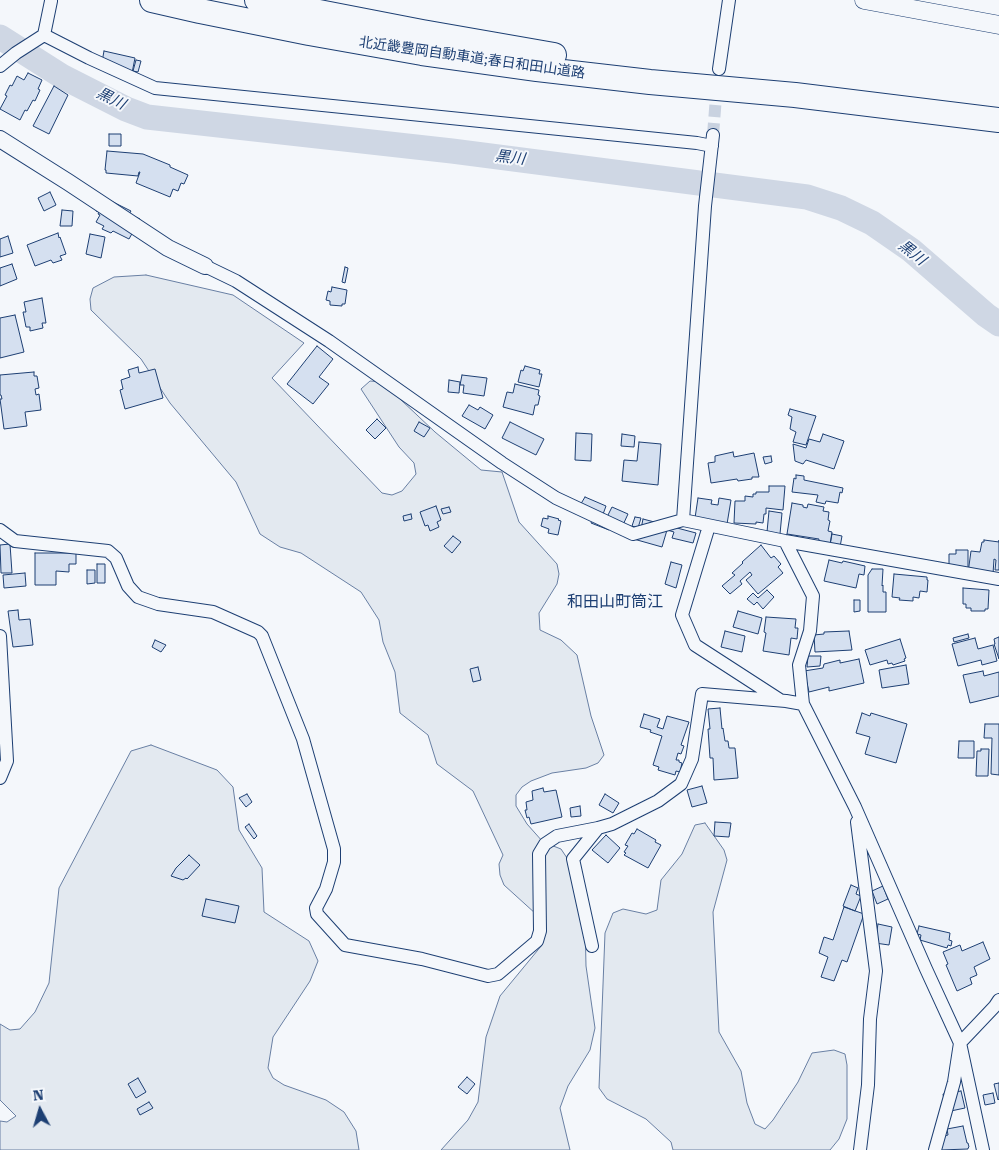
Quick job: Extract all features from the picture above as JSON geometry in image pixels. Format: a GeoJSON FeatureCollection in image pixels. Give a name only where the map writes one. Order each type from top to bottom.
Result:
{"type":"FeatureCollection","features":[{"type":"Feature","properties":{"kind":"highway","name":"北近畿豊岡自動車道;春日和田山道路"},"geometry":{"type":"LineString","coordinates":[[152,0],[290,29],[422,53],[537,69],[650,82],[795,95],[999,120]]}},
{"type":"Feature","properties":{"kind":"highway","name":"北近畿豊岡自動車道;春日和田山道路"},"geometry":{"type":"LineString","coordinates":[[257,0],[422,32],[795,95]]}},
{"type":"Feature","properties":{"kind":"main road"},"geometry":{"type":"LineString","coordinates":[[864,0],[999,25]]}},
{"type":"Feature","properties":{"kind":"street"},"geometry":{"type":"LineString","coordinates":[[719,69],[729,0]]}},
{"type":"Feature","properties":{"kind":"street"},"geometry":{"type":"LineString","coordinates":[[0,66],[44,35],[51,1]]}},
{"type":"Feature","properties":{"kind":"street"},"geometry":{"type":"LineString","coordinates":[[44,35],[155,88],[697,143],[712,140],[705,206],[683,520]]}},
{"type":"Feature","properties":{"kind":"street"},"geometry":{"type":"LineString","coordinates":[[0,139],[168,248],[236,280],[329,341],[502,463],[556,498],[634,534],[683,520],[785,541],[999,579]]}},
{"type":"Feature","properties":{"kind":"street"},"geometry":{"type":"LineString","coordinates":[[709,526],[682,615],[695,645],[782,701]]}},
{"type":"Feature","properties":{"kind":"street"},"geometry":{"type":"LineString","coordinates":[[0,530],[15,541],[108,551],[116,558],[128,586],[138,597],[158,604],[213,612],[258,632],[262,636],[303,739],[334,849],[334,862],[326,888],[316,908],[317,914],[345,945],[422,959],[488,976],[498,974],[537,941],[540,931],[539,854],[545,844],[557,836],[612,824],[658,801],[681,784],[692,759],[702,694],[803,704]]}},
{"type":"Feature","properties":{"kind":"street"},"geometry":{"type":"LineString","coordinates":[[785,541],[813,596],[810,632],[799,665],[803,704],[855,807],[960,1043],[983,1150]]}},
{"type":"Feature","properties":{"kind":"street"},"geometry":{"type":"LineString","coordinates":[[0,636],[7,761],[0,778]]}},
{"type":"Feature","properties":{"kind":"street"},"geometry":{"type":"LineString","coordinates":[[855,807],[876,971],[870,1018],[868,1085],[860,1150]]}},
{"type":"Feature","properties":{"kind":"street"},"geometry":{"type":"LineString","coordinates":[[592,946],[573,859],[598,828]]}},
{"type":"Feature","properties":{"kind":"street"},"geometry":{"type":"LineString","coordinates":[[935,1150],[954,1082],[960,1043],[999,1000]]}},
{"type":"Feature","properties":{"kind":"shaded area"},"geometry":{"type":"Polygon","coordinates":[[[146,275],[233,295],[304,343],[272,378],[382,493],[392,495],[402,491],[416,474],[414,463],[399,447],[361,389],[370,381],[382,382],[435,432],[481,470],[502,472],[519,522],[557,564],[559,574],[557,584],[539,613],[540,630],[561,640],[577,655],[591,716],[604,755],[598,763],[586,768],[552,773],[531,781],[522,787],[516,795],[516,806],[527,824],[543,842],[561,849],[567,858],[585,921],[586,966],[595,1028],[590,1050],[568,1086],[560,1108],[570,1150],[441,1150],[468,1120],[478,1102],[486,1037],[500,996],[542,945],[541,923],[536,914],[504,885],[500,875],[499,864],[503,855],[473,791],[437,764],[428,735],[400,713],[395,672],[383,642],[379,620],[361,592],[301,553],[280,547],[260,534],[236,482],[170,403],[141,359],[91,310],[90,299],[93,288],[114,277],[146,275]]]}},
{"type":"Feature","properties":{"kind":"shaded area"},"geometry":{"type":"Polygon","coordinates":[[[151,745],[217,770],[233,787],[239,830],[262,868],[264,912],[309,941],[318,961],[310,981],[273,1037],[268,1068],[273,1078],[284,1085],[326,1100],[344,1112],[356,1131],[359,1150],[0,1150],[0,1121],[7,1122],[16,1116],[0,1100],[0,1024],[10,1030],[20,1029],[35,1012],[49,983],[59,888],[131,751],[151,745]]]}},
{"type":"Feature","properties":{"kind":"shaded area"},"geometry":{"type":"Polygon","coordinates":[[[705,823],[724,850],[727,860],[713,912],[719,1032],[741,1071],[747,1103],[755,1124],[765,1129],[798,1082],[812,1053],[834,1050],[845,1054],[847,1065],[847,1119],[839,1139],[830,1150],[673,1150],[671,1142],[646,1119],[607,1099],[599,1088],[605,933],[613,913],[623,909],[646,914],[657,910],[661,880],[682,854],[695,825],[705,823]]]}},
{"type":"Feature","properties":{"kind":"building"},"geometry":{"type":"Polygon","coordinates":[[[104,51],[135,58],[132,73],[102,62],[104,51]]]}},
{"type":"Feature","properties":{"kind":"building"},"geometry":{"type":"Polygon","coordinates":[[[136,60],[141,61],[138,72],[133,71],[136,60]]]}},
{"type":"Feature","properties":{"kind":"building"},"geometry":{"type":"Polygon","coordinates":[[[28,73],[42,80],[35,101],[33,100],[27,111],[25,110],[20,120],[0,109],[10,85],[12,86],[17,76],[24,80],[28,73]]]}},
{"type":"Feature","properties":{"kind":"building"},"geometry":{"type":"Polygon","coordinates":[[[54,86],[68,95],[49,134],[33,126],[54,86]]]}},
{"type":"Feature","properties":{"kind":"building"},"geometry":{"type":"Polygon","coordinates":[[[109,134],[121,134],[121,146],[109,146],[109,134]]]}},
{"type":"Feature","properties":{"kind":"building"},"geometry":{"type":"Polygon","coordinates":[[[107,151],[143,154],[188,175],[184,184],[181,183],[178,191],[173,189],[170,197],[136,183],[140,172],[138,176],[106,173],[107,151]]]}},
{"type":"Feature","properties":{"kind":"building"},"geometry":{"type":"Polygon","coordinates":[[[50,192],[56,205],[44,211],[38,198],[50,192]]]}},
{"type":"Feature","properties":{"kind":"building"},"geometry":{"type":"Polygon","coordinates":[[[105,198],[131,211],[129,214],[140,219],[129,239],[113,231],[111,233],[102,229],[104,226],[96,222],[100,215],[96,211],[102,199],[105,198]]]}},
{"type":"Feature","properties":{"kind":"building"},"geometry":{"type":"Polygon","coordinates":[[[62,210],[73,211],[72,226],[60,226],[62,210]]]}},
{"type":"Feature","properties":{"kind":"building"},"geometry":{"type":"Polygon","coordinates":[[[58,233],[66,254],[60,256],[62,260],[53,263],[51,260],[35,266],[27,245],[58,233]]]}},
{"type":"Feature","properties":{"kind":"building"},"geometry":{"type":"Polygon","coordinates":[[[90,234],[105,237],[101,258],[86,254],[90,234]]]}},
{"type":"Feature","properties":{"kind":"building"},"geometry":{"type":"Polygon","coordinates":[[[8,236],[13,253],[0,257],[0,239],[8,236]]]}},
{"type":"Feature","properties":{"kind":"building"},"geometry":{"type":"Polygon","coordinates":[[[12,264],[17,279],[0,286],[0,268],[12,264]]]}},
{"type":"Feature","properties":{"kind":"building"},"geometry":{"type":"Polygon","coordinates":[[[345,267],[348,268],[345,283],[342,282],[345,267]]]}},
{"type":"Feature","properties":{"kind":"building"},"geometry":{"type":"Polygon","coordinates":[[[332,287],[347,290],[345,304],[342,304],[342,306],[330,305],[330,301],[326,300],[328,291],[331,292],[332,287]]]}},
{"type":"Feature","properties":{"kind":"building"},"geometry":{"type":"Polygon","coordinates":[[[42,298],[46,323],[42,323],[43,328],[30,331],[30,327],[26,327],[23,312],[26,312],[24,302],[42,298]]]}},
{"type":"Feature","properties":{"kind":"building"},"geometry":{"type":"Polygon","coordinates":[[[15,315],[24,352],[0,358],[0,318],[15,315]]]}},
{"type":"Feature","properties":{"kind":"building"},"geometry":{"type":"Polygon","coordinates":[[[317,346],[333,359],[319,377],[329,384],[313,404],[287,384],[317,346]]]}},
{"type":"Feature","properties":{"kind":"building"},"geometry":{"type":"Polygon","coordinates":[[[525,366],[540,370],[539,374],[542,374],[539,387],[518,382],[521,370],[523,371],[525,366]]]}},
{"type":"Feature","properties":{"kind":"building"},"geometry":{"type":"Polygon","coordinates":[[[138,367],[139,373],[155,369],[163,398],[125,409],[120,390],[123,389],[121,380],[130,377],[128,370],[138,367]]]}},
{"type":"Feature","properties":{"kind":"building"},"geometry":{"type":"Polygon","coordinates":[[[34,372],[34,376],[37,376],[39,388],[35,389],[36,395],[39,394],[41,410],[25,412],[27,426],[4,429],[0,399],[2,399],[0,395],[0,375],[34,372]]]}},
{"type":"Feature","properties":{"kind":"building"},"geometry":{"type":"Polygon","coordinates":[[[462,375],[487,378],[484,396],[463,393],[464,385],[460,385],[462,375]]]}},
{"type":"Feature","properties":{"kind":"building"},"geometry":{"type":"Polygon","coordinates":[[[449,380],[460,382],[459,393],[448,392],[449,380]]]}},
{"type":"Feature","properties":{"kind":"building"},"geometry":{"type":"Polygon","coordinates":[[[515,384],[539,390],[538,405],[535,405],[533,415],[503,407],[507,392],[513,393],[515,384]]]}},
{"type":"Feature","properties":{"kind":"building"},"geometry":{"type":"Polygon","coordinates":[[[469,405],[478,410],[480,407],[493,415],[485,429],[462,416],[469,405]]]}},
{"type":"Feature","properties":{"kind":"building"},"geometry":{"type":"Polygon","coordinates":[[[790,409],[816,416],[806,445],[793,442],[796,432],[790,429],[792,417],[788,415],[790,409]]]}},
{"type":"Feature","properties":{"kind":"building"},"geometry":{"type":"Polygon","coordinates":[[[377,419],[386,428],[375,439],[366,430],[377,419]]]}},
{"type":"Feature","properties":{"kind":"building"},"geometry":{"type":"Polygon","coordinates":[[[419,422],[430,428],[424,437],[414,431],[419,422]]]}},
{"type":"Feature","properties":{"kind":"building"},"geometry":{"type":"Polygon","coordinates":[[[510,422],[544,439],[536,455],[502,438],[510,422]]]}},
{"type":"Feature","properties":{"kind":"building"},"geometry":{"type":"Polygon","coordinates":[[[576,433],[592,434],[591,461],[575,460],[576,433]]]}},
{"type":"Feature","properties":{"kind":"building"},"geometry":{"type":"Polygon","coordinates":[[[622,434],[635,436],[634,447],[621,446],[622,434]]]}},
{"type":"Feature","properties":{"kind":"building"},"geometry":{"type":"Polygon","coordinates":[[[823,434],[844,441],[834,469],[806,460],[803,464],[795,461],[793,444],[806,448],[809,439],[820,442],[823,434]]]}},
{"type":"Feature","properties":{"kind":"building"},"geometry":{"type":"Polygon","coordinates":[[[639,442],[661,444],[658,485],[622,481],[624,460],[637,461],[639,442]]]}},
{"type":"Feature","properties":{"kind":"building"},"geometry":{"type":"Polygon","coordinates":[[[733,452],[734,457],[754,453],[759,477],[711,483],[708,463],[715,462],[715,456],[733,452]]]}},
{"type":"Feature","properties":{"kind":"building"},"geometry":{"type":"Polygon","coordinates":[[[771,456],[772,462],[765,464],[763,457],[771,456]]]}},
{"type":"Feature","properties":{"kind":"building"},"geometry":{"type":"Polygon","coordinates":[[[796,475],[804,476],[804,480],[843,488],[842,493],[840,492],[838,503],[826,501],[825,504],[816,502],[818,495],[792,492],[796,475]]]}},
{"type":"Feature","properties":{"kind":"building"},"geometry":{"type":"Polygon","coordinates":[[[769,486],[785,486],[783,510],[766,508],[763,523],[734,523],[735,501],[745,501],[745,496],[753,497],[753,494],[756,494],[756,492],[769,492],[769,486]]]}},
{"type":"Feature","properties":{"kind":"building"},"geometry":{"type":"Polygon","coordinates":[[[585,497],[606,506],[602,517],[606,519],[612,507],[628,514],[622,527],[610,528],[609,530],[591,523],[593,518],[579,507],[585,497]]]}},
{"type":"Feature","properties":{"kind":"building"},"geometry":{"type":"Polygon","coordinates":[[[698,498],[712,500],[711,504],[718,505],[719,498],[731,500],[727,524],[695,518],[698,498]]]}},
{"type":"Feature","properties":{"kind":"building"},"geometry":{"type":"Polygon","coordinates":[[[792,503],[803,505],[803,507],[807,508],[808,504],[824,507],[823,511],[829,512],[828,531],[832,532],[830,545],[818,543],[819,539],[787,534],[792,503]]]}},
{"type":"Feature","properties":{"kind":"building"},"geometry":{"type":"Polygon","coordinates":[[[436,506],[441,520],[437,522],[439,527],[430,531],[428,525],[425,526],[420,512],[436,506]]]}},
{"type":"Feature","properties":{"kind":"building"},"geometry":{"type":"Polygon","coordinates":[[[449,507],[451,512],[443,514],[441,509],[449,507]]]}},
{"type":"Feature","properties":{"kind":"building"},"geometry":{"type":"Polygon","coordinates":[[[769,511],[782,513],[780,534],[767,532],[769,511]]]}},
{"type":"Feature","properties":{"kind":"building"},"geometry":{"type":"Polygon","coordinates":[[[411,514],[412,519],[404,521],[403,516],[411,514]]]}},
{"type":"Feature","properties":{"kind":"building"},"geometry":{"type":"Polygon","coordinates":[[[548,516],[561,521],[558,535],[548,533],[549,529],[541,526],[543,518],[548,519],[548,516]]]}},
{"type":"Feature","properties":{"kind":"building"},"geometry":{"type":"Polygon","coordinates":[[[635,517],[641,518],[638,528],[632,526],[635,517]]]}},
{"type":"Feature","properties":{"kind":"building"},"geometry":{"type":"Polygon","coordinates":[[[643,519],[696,533],[693,543],[672,538],[674,532],[667,530],[662,547],[623,536],[626,525],[641,529],[643,519]]]}},
{"type":"Feature","properties":{"kind":"building"},"geometry":{"type":"Polygon","coordinates":[[[832,534],[842,536],[840,547],[830,545],[832,534]]]}},
{"type":"Feature","properties":{"kind":"building"},"geometry":{"type":"Polygon","coordinates":[[[453,536],[461,542],[452,553],[444,546],[453,536]]]}},
{"type":"Feature","properties":{"kind":"building"},"geometry":{"type":"Polygon","coordinates":[[[984,540],[999,542],[999,570],[995,570],[996,560],[994,559],[993,574],[968,573],[971,551],[980,552],[984,540]]]}},
{"type":"Feature","properties":{"kind":"building"},"geometry":{"type":"Polygon","coordinates":[[[10,544],[12,573],[1,573],[0,545],[10,544]]]}},
{"type":"Feature","properties":{"kind":"building"},"geometry":{"type":"Polygon","coordinates":[[[761,545],[771,558],[774,556],[781,564],[778,567],[783,573],[758,594],[746,580],[752,575],[750,572],[740,581],[742,584],[730,594],[722,586],[735,575],[732,573],[742,562],[761,545]]]}},
{"type":"Feature","properties":{"kind":"building"},"geometry":{"type":"Polygon","coordinates":[[[956,550],[968,550],[968,568],[949,568],[949,554],[956,554],[956,550]]]}},
{"type":"Feature","properties":{"kind":"building"},"geometry":{"type":"Polygon","coordinates":[[[35,553],[76,553],[76,564],[69,564],[69,572],[56,571],[56,585],[35,585],[35,553]]]}},
{"type":"Feature","properties":{"kind":"building"},"geometry":{"type":"Polygon","coordinates":[[[829,560],[865,566],[864,575],[859,574],[856,588],[824,581],[829,560]]]}},
{"type":"Feature","properties":{"kind":"building"},"geometry":{"type":"Polygon","coordinates":[[[671,562],[682,565],[676,588],[665,584],[671,562]]]}},
{"type":"Feature","properties":{"kind":"building"},"geometry":{"type":"Polygon","coordinates":[[[97,564],[105,564],[105,583],[97,583],[97,564]]]}},
{"type":"Feature","properties":{"kind":"building"},"geometry":{"type":"Polygon","coordinates":[[[872,569],[883,569],[882,586],[883,592],[886,592],[886,612],[868,612],[868,575],[872,569]]]}},
{"type":"Feature","properties":{"kind":"building"},"geometry":{"type":"Polygon","coordinates":[[[87,570],[95,570],[95,583],[87,584],[87,570]]]}},
{"type":"Feature","properties":{"kind":"building"},"geometry":{"type":"Polygon","coordinates":[[[25,573],[26,586],[4,588],[3,575],[25,573]]]}},
{"type":"Feature","properties":{"kind":"building"},"geometry":{"type":"Polygon","coordinates":[[[894,574],[927,577],[927,592],[920,591],[919,598],[913,597],[913,601],[899,600],[900,598],[892,597],[894,574]]]}},
{"type":"Feature","properties":{"kind":"building"},"geometry":{"type":"Polygon","coordinates":[[[963,588],[989,590],[988,609],[985,609],[985,611],[971,611],[971,608],[966,608],[966,604],[963,604],[963,588]]]}},
{"type":"Feature","properties":{"kind":"building"},"geometry":{"type":"Polygon","coordinates":[[[767,590],[774,597],[763,609],[757,602],[754,605],[747,599],[753,593],[758,598],[767,590]]]}},
{"type":"Feature","properties":{"kind":"building"},"geometry":{"type":"Polygon","coordinates":[[[854,600],[860,600],[860,611],[854,612],[854,600]]]}},
{"type":"Feature","properties":{"kind":"building"},"geometry":{"type":"Polygon","coordinates":[[[18,610],[19,620],[30,619],[33,645],[13,647],[8,611],[18,610]]]}},
{"type":"Feature","properties":{"kind":"building"},"geometry":{"type":"Polygon","coordinates":[[[738,611],[762,618],[758,634],[733,627],[738,611]]]}},
{"type":"Feature","properties":{"kind":"building"},"geometry":{"type":"Polygon","coordinates":[[[766,617],[796,619],[795,628],[798,628],[797,639],[791,638],[789,655],[763,651],[766,617]]]}},
{"type":"Feature","properties":{"kind":"building"},"geometry":{"type":"Polygon","coordinates":[[[725,631],[745,636],[742,652],[721,647],[725,631]]]}},
{"type":"Feature","properties":{"kind":"building"},"geometry":{"type":"Polygon","coordinates":[[[849,631],[852,650],[815,652],[814,635],[824,634],[824,632],[849,631]]]}},
{"type":"Feature","properties":{"kind":"building"},"geometry":{"type":"Polygon","coordinates":[[[968,634],[969,638],[954,642],[953,638],[968,634]]]}},
{"type":"Feature","properties":{"kind":"building"},"geometry":{"type":"Polygon","coordinates":[[[999,637],[999,659],[994,639],[999,637]]]}},
{"type":"Feature","properties":{"kind":"building"},"geometry":{"type":"Polygon","coordinates":[[[975,638],[978,649],[993,645],[997,661],[982,665],[981,660],[958,666],[952,644],[975,638]]]}},
{"type":"Feature","properties":{"kind":"building"},"geometry":{"type":"Polygon","coordinates":[[[900,639],[906,658],[904,659],[905,661],[893,665],[892,663],[888,664],[887,660],[870,665],[865,650],[900,639]]]}},
{"type":"Feature","properties":{"kind":"building"},"geometry":{"type":"Polygon","coordinates":[[[155,640],[166,645],[161,652],[152,647],[155,640]]]}},
{"type":"Feature","properties":{"kind":"building"},"geometry":{"type":"Polygon","coordinates":[[[808,656],[821,656],[820,666],[807,667],[808,656]]]}},
{"type":"Feature","properties":{"kind":"building"},"geometry":{"type":"Polygon","coordinates":[[[859,659],[864,683],[829,691],[829,687],[809,692],[804,671],[823,668],[824,664],[840,660],[840,663],[859,659]]]}},
{"type":"Feature","properties":{"kind":"building"},"geometry":{"type":"Polygon","coordinates":[[[906,665],[909,684],[882,688],[879,670],[906,665]]]}},
{"type":"Feature","properties":{"kind":"building"},"geometry":{"type":"Polygon","coordinates":[[[478,667],[481,680],[473,682],[470,669],[478,667]]]}},
{"type":"Feature","properties":{"kind":"building"},"geometry":{"type":"Polygon","coordinates":[[[983,671],[984,676],[999,672],[999,696],[970,703],[963,675],[983,671]]]}},
{"type":"Feature","properties":{"kind":"building"},"geometry":{"type":"Polygon","coordinates":[[[720,708],[725,741],[728,741],[729,748],[735,748],[738,778],[714,780],[713,758],[710,758],[708,709],[720,708]]]}},
{"type":"Feature","properties":{"kind":"building"},"geometry":{"type":"Polygon","coordinates":[[[862,713],[870,716],[871,713],[907,724],[896,763],[865,754],[870,737],[856,733],[862,713]]]}},
{"type":"Feature","properties":{"kind":"building"},"geometry":{"type":"Polygon","coordinates":[[[644,714],[660,719],[657,727],[663,729],[667,716],[689,722],[681,745],[684,746],[681,754],[678,753],[676,760],[682,763],[680,772],[676,771],[675,775],[658,770],[659,767],[653,765],[662,736],[640,727],[644,714]]]}},
{"type":"Feature","properties":{"kind":"building"},"geometry":{"type":"Polygon","coordinates":[[[985,724],[999,724],[999,775],[991,774],[992,738],[984,738],[985,724]]]}},
{"type":"Feature","properties":{"kind":"building"},"geometry":{"type":"Polygon","coordinates":[[[959,741],[974,741],[974,758],[958,758],[959,741]]]}},
{"type":"Feature","properties":{"kind":"building"},"geometry":{"type":"Polygon","coordinates":[[[981,749],[989,749],[988,776],[976,776],[977,751],[981,751],[981,749]]]}},
{"type":"Feature","properties":{"kind":"building"},"geometry":{"type":"Polygon","coordinates":[[[702,786],[707,803],[692,807],[687,790],[702,786]]]}},
{"type":"Feature","properties":{"kind":"building"},"geometry":{"type":"Polygon","coordinates":[[[543,788],[544,792],[556,790],[562,817],[531,824],[525,810],[527,810],[526,802],[533,800],[532,791],[543,788]]]}},
{"type":"Feature","properties":{"kind":"building"},"geometry":{"type":"Polygon","coordinates":[[[247,794],[252,802],[246,807],[239,798],[247,794]]]}},
{"type":"Feature","properties":{"kind":"building"},"geometry":{"type":"Polygon","coordinates":[[[605,794],[619,803],[613,813],[599,805],[605,794]]]}},
{"type":"Feature","properties":{"kind":"building"},"geometry":{"type":"Polygon","coordinates":[[[580,806],[581,816],[571,817],[570,808],[580,806]]]}},
{"type":"Feature","properties":{"kind":"building"},"geometry":{"type":"Polygon","coordinates":[[[715,822],[731,823],[729,837],[714,836],[715,822]]]}},
{"type":"Feature","properties":{"kind":"building"},"geometry":{"type":"Polygon","coordinates":[[[249,824],[257,836],[254,839],[245,827],[249,824]]]}},
{"type":"Feature","properties":{"kind":"building"},"geometry":{"type":"Polygon","coordinates":[[[637,829],[661,845],[648,868],[624,855],[628,846],[625,845],[632,833],[634,834],[637,829]]]}},
{"type":"Feature","properties":{"kind":"building"},"geometry":{"type":"Polygon","coordinates":[[[606,835],[620,848],[608,863],[592,850],[606,835]]]}},
{"type":"Feature","properties":{"kind":"building"},"geometry":{"type":"Polygon","coordinates":[[[189,855],[200,865],[187,879],[183,880],[171,876],[176,868],[189,855]]]}},
{"type":"Feature","properties":{"kind":"building"},"geometry":{"type":"Polygon","coordinates":[[[851,885],[858,888],[856,894],[861,896],[855,911],[843,906],[851,885]]]}},
{"type":"Feature","properties":{"kind":"building"},"geometry":{"type":"Polygon","coordinates":[[[883,886],[888,899],[877,904],[872,891],[883,886]]]}},
{"type":"Feature","properties":{"kind":"building"},"geometry":{"type":"Polygon","coordinates":[[[206,899],[239,906],[235,923],[202,916],[206,899]]]}},
{"type":"Feature","properties":{"kind":"building"},"geometry":{"type":"Polygon","coordinates":[[[844,907],[864,914],[847,962],[842,960],[834,981],[821,977],[828,957],[819,953],[824,937],[833,940],[844,907]]]}},
{"type":"Feature","properties":{"kind":"building"},"geometry":{"type":"Polygon","coordinates":[[[878,924],[892,927],[889,945],[875,943],[878,924]]]}},
{"type":"Feature","properties":{"kind":"building"},"geometry":{"type":"Polygon","coordinates":[[[919,926],[950,933],[949,940],[952,941],[951,946],[948,945],[947,948],[920,940],[921,935],[917,934],[919,926]]]}},
{"type":"Feature","properties":{"kind":"building"},"geometry":{"type":"Polygon","coordinates":[[[983,942],[990,959],[974,967],[977,975],[970,978],[972,984],[957,991],[946,965],[948,964],[943,952],[960,945],[962,951],[983,942]]]}},
{"type":"Feature","properties":{"kind":"building"},"geometry":{"type":"Polygon","coordinates":[[[467,1077],[475,1084],[467,1094],[458,1087],[467,1077]]]}},
{"type":"Feature","properties":{"kind":"building"},"geometry":{"type":"Polygon","coordinates":[[[138,1078],[146,1092],[136,1098],[128,1084],[138,1078]]]}},
{"type":"Feature","properties":{"kind":"building"},"geometry":{"type":"Polygon","coordinates":[[[999,1083],[999,1099],[998,1100],[994,1084],[999,1083]]]}},
{"type":"Feature","properties":{"kind":"building"},"geometry":{"type":"Polygon","coordinates":[[[961,1091],[965,1108],[946,1112],[943,1094],[961,1091]]]}},
{"type":"Feature","properties":{"kind":"building"},"geometry":{"type":"Polygon","coordinates":[[[993,1093],[995,1103],[985,1105],[983,1095],[993,1093]]]}},
{"type":"Feature","properties":{"kind":"building"},"geometry":{"type":"Polygon","coordinates":[[[149,1102],[153,1108],[140,1115],[137,1109],[149,1102]]]}},
{"type":"Feature","properties":{"kind":"building"},"geometry":{"type":"Polygon","coordinates":[[[963,1126],[968,1149],[940,1150],[940,1137],[948,1135],[947,1129],[963,1126]]]}},
{"type":"Feature","properties":{"kind":"waterway","name":"黒川"},"geometry":{"type":"LineString","coordinates":[[0,37],[63,77],[126,109],[147,117],[452,151],[807,197],[841,208],[872,223],[911,250],[999,324]]}},
{"type":"Feature","properties":{"kind":"tunnel"},"geometry":{"type":"LineString","coordinates":[[713,135],[717,84]]}},
{"type":"Feature","properties":{"kind":"district","name":"和田山町筒江"},"geometry":{"type":"Point","coordinates":[615,602]}}]}
